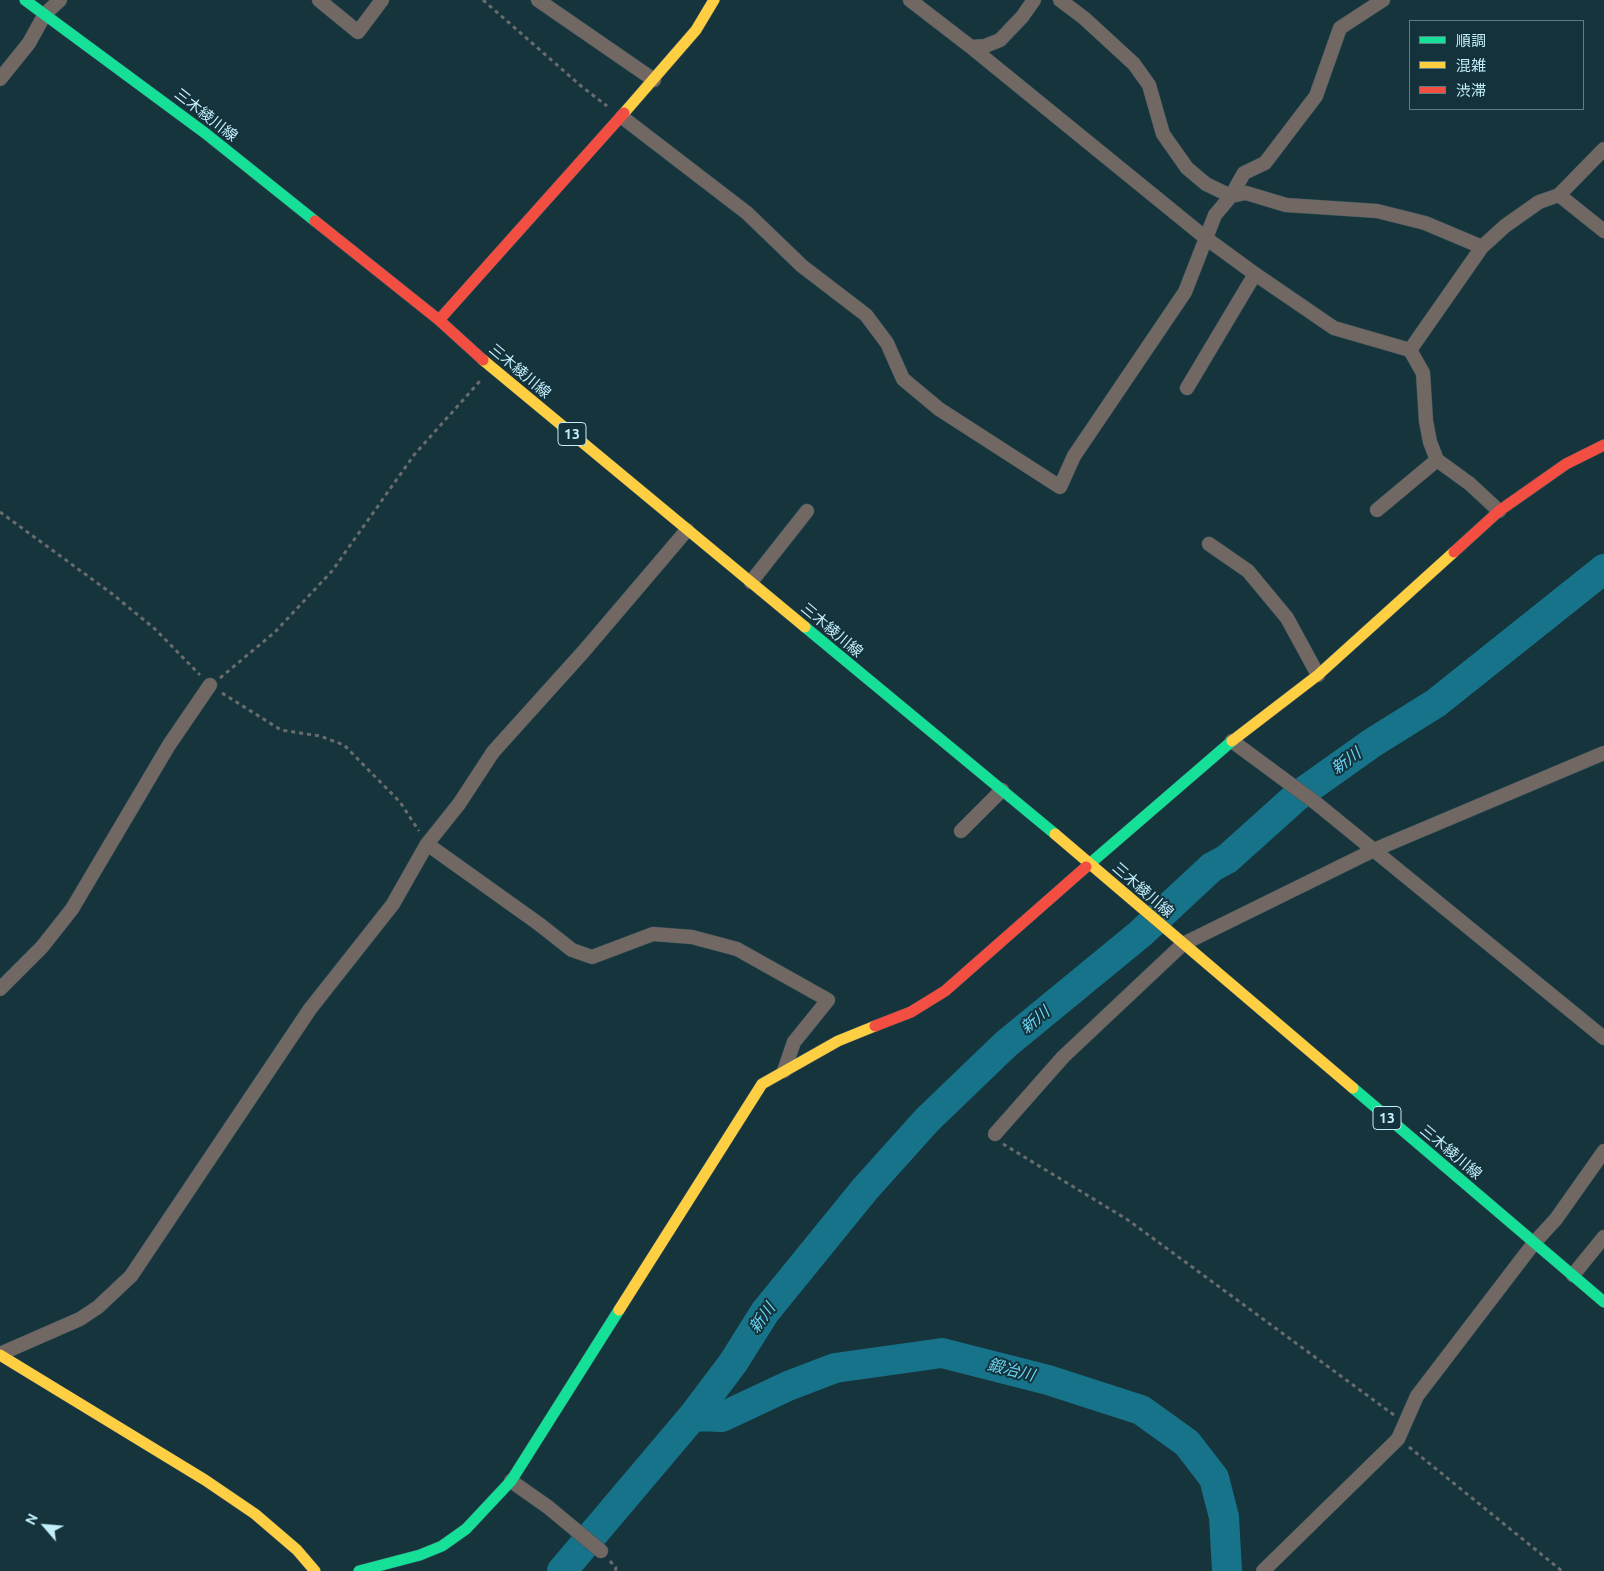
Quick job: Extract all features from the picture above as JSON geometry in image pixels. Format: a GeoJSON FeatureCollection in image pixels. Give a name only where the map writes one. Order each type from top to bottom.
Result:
{"type":"FeatureCollection","features":[{"type":"Feature","properties":{"kind":"street","name":"三木綾川線"},"geometry":{"type":"LineString","coordinates":[[25,0],[205,133],[439,320],[492,368],[1090,863],[1604,1302]]}},
{"type":"Feature","properties":{"kind":"street"},"geometry":{"type":"LineString","coordinates":[[0,79],[29,43],[45,14],[60,0]]}},
{"type":"Feature","properties":{"kind":"street"},"geometry":{"type":"LineString","coordinates":[[319,0],[358,32],[382,0]]}},
{"type":"Feature","properties":{"kind":"street"},"geometry":{"type":"LineString","coordinates":[[538,0],[654,80]]}},
{"type":"Feature","properties":{"kind":"street"},"geometry":{"type":"LineString","coordinates":[[439,320],[654,80],[696,30],[714,0]]}},
{"type":"Feature","properties":{"kind":"street"},"geometry":{"type":"LineString","coordinates":[[910,0],[971,47],[1207,239],[1255,274],[1334,328],[1410,350],[1423,373],[1426,421],[1430,442],[1437,460],[1470,484],[1499,511]]}},
{"type":"Feature","properties":{"kind":"street"},"geometry":{"type":"LineString","coordinates":[[971,47],[985,46],[1000,40],[1022,17],[1034,0]]}},
{"type":"Feature","properties":{"kind":"street"},"geometry":{"type":"LineString","coordinates":[[1060,0],[1084,18],[1134,64],[1149,85],[1163,134],[1187,168],[1206,184],[1231,196],[1246,193],[1286,205],[1377,211],[1425,223],[1482,247]]}},
{"type":"Feature","properties":{"kind":"street"},"geometry":{"type":"LineString","coordinates":[[622,117],[747,213],[802,266],[866,315],[887,343],[903,379],[917,391],[939,409],[1060,488],[1074,456],[1185,292],[1215,215],[1231,196],[1244,173],[1265,163],[1316,96],[1340,28],[1383,0]]}},
{"type":"Feature","properties":{"kind":"street"},"geometry":{"type":"LineString","coordinates":[[1410,350],[1482,247],[1505,226],[1539,202],[1559,195],[1604,149]]}},
{"type":"Feature","properties":{"kind":"street"},"geometry":{"type":"LineString","coordinates":[[1559,195],[1604,231]]}},
{"type":"Feature","properties":{"kind":"street"},"geometry":{"type":"LineString","coordinates":[[1187,388],[1255,274]]}},
{"type":"Feature","properties":{"kind":"street"},"geometry":{"type":"LineString","coordinates":[[359,1571],[420,1555],[442,1546],[466,1529],[511,1481],[762,1084],[838,1041],[911,1012],[945,992],[1090,863],[1232,742],[1318,675],[1499,511],[1566,464],[1604,445]]}},
{"type":"Feature","properties":{"kind":"street"},"geometry":{"type":"LineString","coordinates":[[1377,510],[1437,460]]}},
{"type":"Feature","properties":{"kind":"street"},"geometry":{"type":"LineString","coordinates":[[751,582],[807,511]]}},
{"type":"Feature","properties":{"kind":"street"},"geometry":{"type":"LineString","coordinates":[[0,1355],[80,1319],[98,1307],[131,1276],[310,1009],[393,904],[427,844],[459,804],[493,752],[584,651],[687,530]]}},
{"type":"Feature","properties":{"kind":"street"},"geometry":{"type":"LineString","coordinates":[[1209,544],[1248,571],[1286,618],[1318,675]]}},
{"type":"Feature","properties":{"kind":"street"},"geometry":{"type":"LineString","coordinates":[[0,989],[42,947],[72,909],[169,746],[210,685]]}},
{"type":"Feature","properties":{"kind":"street"},"geometry":{"type":"LineString","coordinates":[[1232,742],[1250,752],[1316,803],[1604,1038]]}},
{"type":"Feature","properties":{"kind":"street"},"geometry":{"type":"LineString","coordinates":[[995,1134],[1063,1057],[1183,944],[1374,850],[1604,753]]}},
{"type":"Feature","properties":{"kind":"street"},"geometry":{"type":"LineString","coordinates":[[961,830],[1002,790]]}},
{"type":"Feature","properties":{"kind":"street"},"geometry":{"type":"LineString","coordinates":[[427,844],[540,924],[572,950],[592,957],[653,934],[692,937],[737,949],[828,1000],[794,1042],[784,1071]]}},
{"type":"Feature","properties":{"kind":"street"},"geometry":{"type":"LineString","coordinates":[[1263,1571],[1398,1439],[1417,1396],[1534,1243],[1556,1219],[1604,1151]]}},
{"type":"Feature","properties":{"kind":"street"},"geometry":{"type":"LineString","coordinates":[[1573,1275],[1604,1237]]}},
{"type":"Feature","properties":{"kind":"street"},"geometry":{"type":"LineString","coordinates":[[0,1355],[205,1480],[255,1514],[297,1550],[315,1571]]}},
{"type":"Feature","properties":{"kind":"street"},"geometry":{"type":"LineString","coordinates":[[511,1481],[548,1506],[602,1551]]}},
{"type":"Feature","properties":{"kind":"path"},"geometry":{"type":"LineString","coordinates":[[483,0],[581,86],[622,117]]}},
{"type":"Feature","properties":{"kind":"path"},"geometry":{"type":"LineString","coordinates":[[210,685],[248,657],[275,632],[332,571],[414,455],[492,368]]}},
{"type":"Feature","properties":{"kind":"path"},"geometry":{"type":"LineString","coordinates":[[0,512],[111,593],[155,629],[210,685],[281,730],[320,736],[344,744],[400,802],[427,844]]}},
{"type":"Feature","properties":{"kind":"path"},"geometry":{"type":"LineString","coordinates":[[995,1134],[1003,1144],[1128,1220],[1404,1422]]}},
{"type":"Feature","properties":{"kind":"path"},"geometry":{"type":"LineString","coordinates":[[1398,1439],[1562,1571]]}},
{"type":"Feature","properties":{"kind":"waterway","name":"新川"},"geometry":{"type":"LineString","coordinates":[[562,1571],[693,1416],[733,1363],[765,1312],[865,1189],[927,1120],[1006,1044],[1140,934],[1212,867],[1227,859],[1296,797],[1372,743],[1436,703],[1604,569]]}},
{"type":"Feature","properties":{"kind":"waterway","name":"鍛冶川"},"geometry":{"type":"LineString","coordinates":[[693,1416],[722,1417],[788,1386],[835,1368],[942,1353],[1048,1380],[1141,1410],[1187,1443],[1214,1478],[1224,1517],[1227,1571]]}},
{"type":"Feature","properties":{"kind":"traffic: fast"},"geometry":{"type":"LineString","coordinates":[[25,0],[205,133],[315,221]]}},
{"type":"Feature","properties":{"kind":"traffic: fast"},"geometry":{"type":"LineString","coordinates":[[805,627],[1055,834]]}},
{"type":"Feature","properties":{"kind":"traffic: fast"},"geometry":{"type":"LineString","coordinates":[[1086,867],[1232,741]]}},
{"type":"Feature","properties":{"kind":"traffic: fast"},"geometry":{"type":"LineString","coordinates":[[1353,1088],[1604,1302]]}},
{"type":"Feature","properties":{"kind":"traffic: fast"},"geometry":{"type":"LineString","coordinates":[[359,1571],[420,1555],[442,1546],[466,1529],[511,1481],[619,1310]]}},
{"type":"Feature","properties":{"kind":"traffic: slow"},"geometry":{"type":"LineString","coordinates":[[624,113],[696,30],[714,0]]}},
{"type":"Feature","properties":{"kind":"traffic: slow"},"geometry":{"type":"LineString","coordinates":[[483,360],[805,627]]}},
{"type":"Feature","properties":{"kind":"traffic: slow"},"geometry":{"type":"LineString","coordinates":[[1232,741],[1318,675],[1454,552]]}},
{"type":"Feature","properties":{"kind":"traffic: slow"},"geometry":{"type":"LineString","coordinates":[[1055,834],[1353,1088]]}},
{"type":"Feature","properties":{"kind":"traffic: slow"},"geometry":{"type":"LineString","coordinates":[[619,1310],[762,1084],[838,1041],[875,1026]]}},
{"type":"Feature","properties":{"kind":"traffic: slow"},"geometry":{"type":"LineString","coordinates":[[0,1355],[205,1480],[255,1514],[297,1550],[315,1571]]}},
{"type":"Feature","properties":{"kind":"traffic: jam"},"geometry":{"type":"LineString","coordinates":[[439,320],[624,113]]}},
{"type":"Feature","properties":{"kind":"traffic: jam"},"geometry":{"type":"LineString","coordinates":[[315,221],[439,320],[483,360]]}},
{"type":"Feature","properties":{"kind":"traffic: jam"},"geometry":{"type":"LineString","coordinates":[[1454,552],[1499,511],[1566,464],[1604,445]]}},
{"type":"Feature","properties":{"kind":"traffic: jam"},"geometry":{"type":"LineString","coordinates":[[875,1026],[911,1012],[945,991],[1086,867]]}}]}
